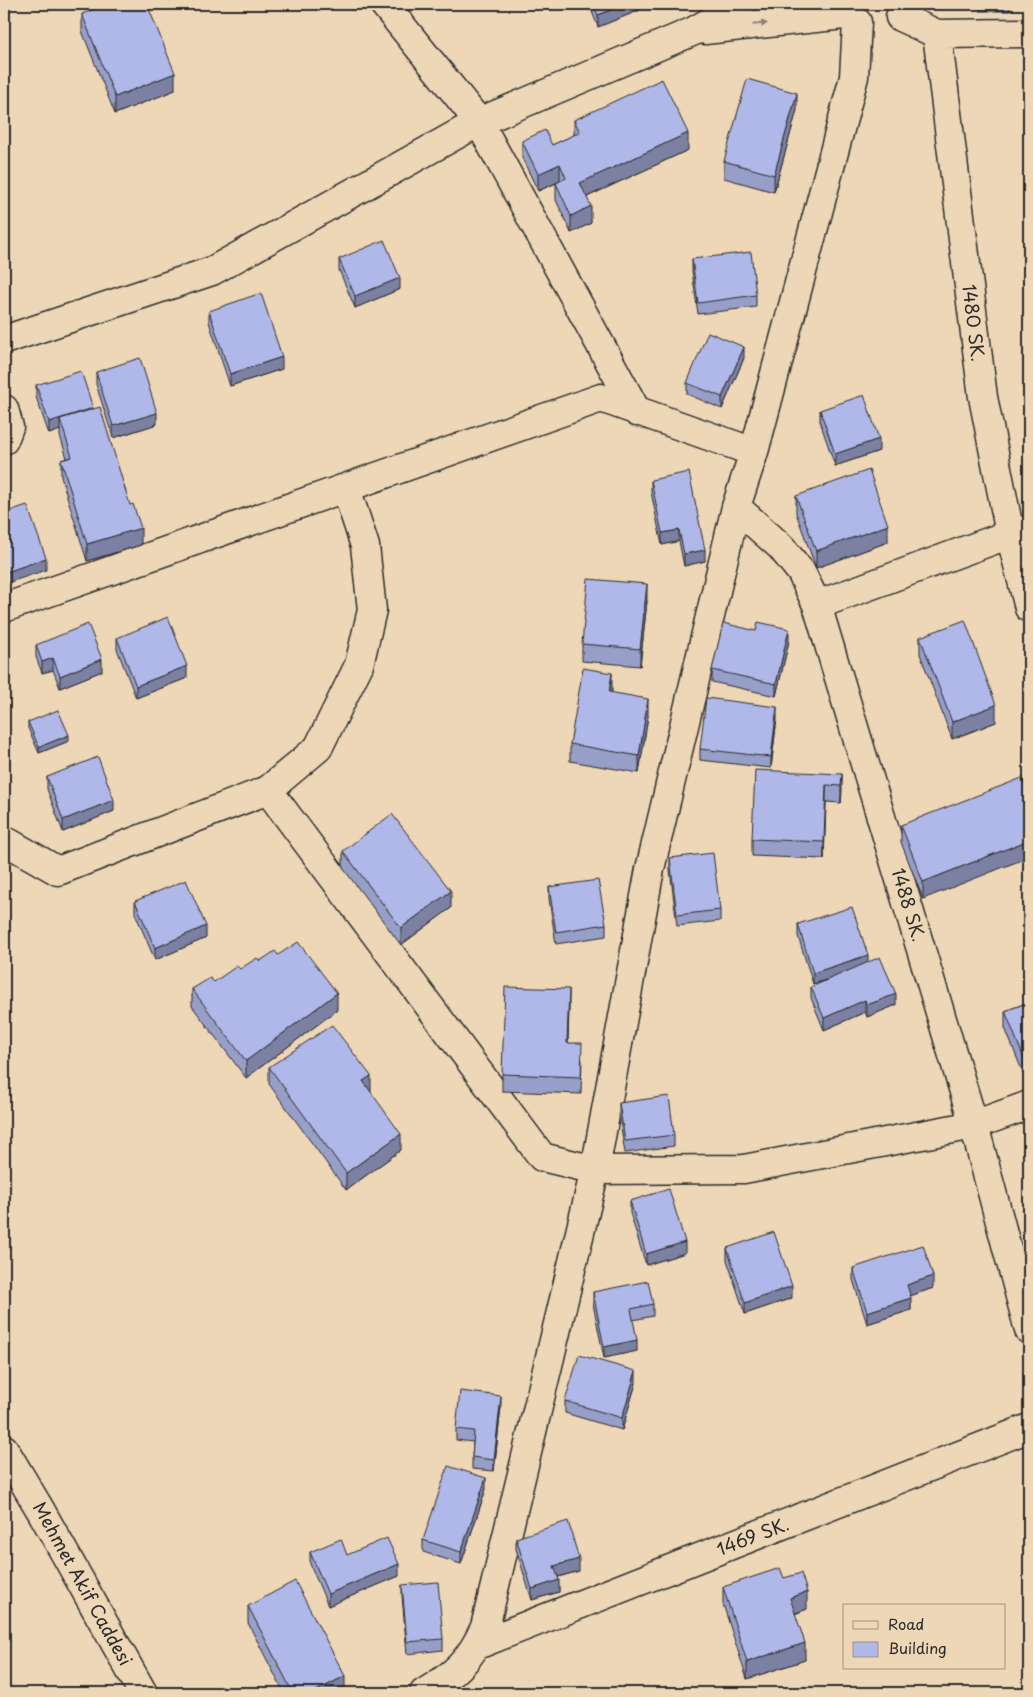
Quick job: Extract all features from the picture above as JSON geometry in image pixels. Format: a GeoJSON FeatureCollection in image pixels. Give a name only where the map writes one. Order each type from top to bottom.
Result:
{"type":"FeatureCollection","features":[{"type":"Feature","properties":{"kind":"street"},"geometry":{"type":"LineString","coordinates":[[384,4],[479,122],[637,412]]}},
{"type":"Feature","properties":{"kind":"street"},"geometry":{"type":"LineString","coordinates":[[4,340],[212,271],[479,122],[694,31],[741,4]]}},
{"type":"Feature","properties":{"kind":"street"},"geometry":{"type":"LineString","coordinates":[[694,31],[846,13],[872,25],[888,23],[906,10],[937,34],[1029,33]]}},
{"type":"Feature","properties":{"kind":"street"},"geometry":{"type":"LineString","coordinates":[[424,1693],[445,1680],[464,1664],[477,1645],[485,1627],[595,1170],[650,869],[736,507],[754,452],[854,77],[846,13]]}},
{"type":"Feature","properties":{"kind":"street","name":"1480 SK."},"geometry":{"type":"LineString","coordinates":[[937,34],[983,397],[1020,532],[1029,608]]}},
{"type":"Feature","properties":{"kind":"street"},"geometry":{"type":"LineString","coordinates":[[4,608],[601,398],[754,452]]}},
{"type":"Feature","properties":{"kind":"street"},"geometry":{"type":"LineString","coordinates":[[4,409],[9,426],[4,440]]}},
{"type":"Feature","properties":{"kind":"street"},"geometry":{"type":"LineString","coordinates":[[4,840],[58,870],[268,790],[318,748],[359,666],[372,610],[365,546],[346,488]]}},
{"type":"Feature","properties":{"kind":"street","name":"1488 SK."},"geometry":{"type":"LineString","coordinates":[[736,507],[781,546],[801,572],[817,605],[974,1125],[1029,1330]]}},
{"type":"Feature","properties":{"kind":"street"},"geometry":{"type":"LineString","coordinates":[[817,605],[1020,532]]}},
{"type":"Feature","properties":{"kind":"street"},"geometry":{"type":"LineString","coordinates":[[268,790],[542,1158],[595,1170],[744,1169],[974,1125],[1029,1105]]}},
{"type":"Feature","properties":{"kind":"street","name":"1469 SK."},"geometry":{"type":"LineString","coordinates":[[477,1645],[1029,1428]]}},
{"type":"Feature","properties":{"kind":"street","name":"Mehmet Akif Caddesi"},"geometry":{"type":"LineString","coordinates":[[4,1449],[143,1693]]}},
{"type":"Feature","properties":{"kind":"building"},"geometry":{"type":"Polygon","coordinates":[[[108,4],[147,4],[175,73],[115,97],[82,14],[108,4]]]}},
{"type":"Feature","properties":{"kind":"building"},"geometry":{"type":"Polygon","coordinates":[[[593,4],[626,4],[598,15],[593,4]]]}},
{"type":"Feature","properties":{"kind":"building"},"geometry":{"type":"Polygon","coordinates":[[[662,79],[688,133],[580,183],[591,206],[571,216],[556,183],[566,178],[560,164],[538,174],[522,141],[545,130],[552,145],[580,132],[574,120],[662,79]]]}},
{"type":"Feature","properties":{"kind":"building"},"geometry":{"type":"Polygon","coordinates":[[[747,79],[797,93],[774,175],[724,161],[747,79]]]}},
{"type":"Feature","properties":{"kind":"building"},"geometry":{"type":"Polygon","coordinates":[[[384,240],[400,278],[355,296],[339,259],[384,240]]]}},
{"type":"Feature","properties":{"kind":"building"},"geometry":{"type":"Polygon","coordinates":[[[751,252],[756,295],[698,303],[692,259],[751,252]]]}},
{"type":"Feature","properties":{"kind":"building"},"geometry":{"type":"Polygon","coordinates":[[[261,293],[282,357],[230,374],[209,311],[261,293]]]}},
{"type":"Feature","properties":{"kind":"building"},"geometry":{"type":"Polygon","coordinates":[[[708,332],[744,347],[722,397],[687,383],[708,332]]]}},
{"type":"Feature","properties":{"kind":"building"},"geometry":{"type":"Polygon","coordinates":[[[140,358],[157,413],[113,426],[96,372],[140,358]]]}},
{"type":"Feature","properties":{"kind":"building"},"geometry":{"type":"Polygon","coordinates":[[[81,371],[93,408],[49,422],[36,385],[81,371]]]}},
{"type":"Feature","properties":{"kind":"building"},"geometry":{"type":"Polygon","coordinates":[[[864,395],[879,439],[835,454],[820,410],[864,395]]]}},
{"type":"Feature","properties":{"kind":"building"},"geometry":{"type":"Polygon","coordinates":[[[100,407],[130,505],[133,504],[141,528],[87,544],[61,460],[72,457],[60,419],[100,407]]]}},
{"type":"Feature","properties":{"kind":"building"},"geometry":{"type":"Polygon","coordinates":[[[869,470],[888,525],[816,551],[796,496],[869,470]]]}},
{"type":"Feature","properties":{"kind":"building"},"geometry":{"type":"Polygon","coordinates":[[[689,472],[705,550],[684,554],[679,530],[662,533],[651,480],[689,472]]]}},
{"type":"Feature","properties":{"kind":"building"},"geometry":{"type":"Polygon","coordinates":[[[27,505],[46,558],[4,573],[4,513],[27,505]]]}},
{"type":"Feature","properties":{"kind":"building"},"geometry":{"type":"Polygon","coordinates":[[[588,579],[647,584],[640,649],[582,644],[588,579]]]}},
{"type":"Feature","properties":{"kind":"building"},"geometry":{"type":"Polygon","coordinates":[[[168,617],[187,666],[136,686],[117,638],[168,617]]]}},
{"type":"Feature","properties":{"kind":"building"},"geometry":{"type":"Polygon","coordinates":[[[965,620],[996,705],[952,722],[920,637],[965,620]]]}},
{"type":"Feature","properties":{"kind":"building"},"geometry":{"type":"Polygon","coordinates":[[[758,622],[789,629],[776,684],[712,670],[723,623],[756,631],[758,622]]]}},
{"type":"Feature","properties":{"kind":"building"},"geometry":{"type":"Polygon","coordinates":[[[88,624],[102,659],[60,676],[53,658],[42,662],[36,645],[88,624]]]}},
{"type":"Feature","properties":{"kind":"building"},"geometry":{"type":"Polygon","coordinates":[[[583,668],[612,673],[609,692],[648,699],[639,756],[570,744],[583,668]]]}},
{"type":"Feature","properties":{"kind":"building"},"geometry":{"type":"Polygon","coordinates":[[[706,698],[777,707],[771,757],[700,749],[706,698]]]}},
{"type":"Feature","properties":{"kind":"building"},"geometry":{"type":"Polygon","coordinates":[[[58,710],[69,735],[39,747],[28,722],[58,710]]]}},
{"type":"Feature","properties":{"kind":"building"},"geometry":{"type":"Polygon","coordinates":[[[98,757],[114,800],[63,820],[47,777],[98,757]]]}},
{"type":"Feature","properties":{"kind":"building"},"geometry":{"type":"Polygon","coordinates":[[[755,770],[842,774],[841,786],[826,785],[824,842],[752,839],[755,770]]]}},
{"type":"Feature","properties":{"kind":"building"},"geometry":{"type":"Polygon","coordinates":[[[1022,778],[1029,797],[1029,840],[923,882],[901,825],[1022,778]]]}},
{"type":"Feature","properties":{"kind":"building"},"geometry":{"type":"Polygon","coordinates":[[[392,814],[451,891],[401,928],[343,851],[392,814]]]}},
{"type":"Feature","properties":{"kind":"building"},"geometry":{"type":"Polygon","coordinates":[[[713,853],[720,910],[677,915],[670,858],[713,853]]]}},
{"type":"Feature","properties":{"kind":"building"},"geometry":{"type":"Polygon","coordinates":[[[186,880],[206,926],[155,948],[135,901],[186,880]]]}},
{"type":"Feature","properties":{"kind":"building"},"geometry":{"type":"Polygon","coordinates":[[[598,880],[606,924],[556,932],[549,887],[598,880]]]}},
{"type":"Feature","properties":{"kind":"building"},"geometry":{"type":"Polygon","coordinates":[[[852,907],[868,955],[813,973],[798,924],[852,907]]]}},
{"type":"Feature","properties":{"kind":"building"},"geometry":{"type":"Polygon","coordinates":[[[298,942],[337,993],[246,1061],[192,989],[210,978],[214,982],[237,966],[240,969],[257,958],[260,961],[275,951],[278,955],[298,942]]]}},
{"type":"Feature","properties":{"kind":"building"},"geometry":{"type":"Polygon","coordinates":[[[880,957],[896,994],[867,1005],[865,1000],[824,1018],[811,987],[880,957]]]}},
{"type":"Feature","properties":{"kind":"building"},"geometry":{"type":"Polygon","coordinates":[[[505,987],[569,989],[567,1043],[582,1043],[581,1077],[502,1074],[505,987]]]}},
{"type":"Feature","properties":{"kind":"building"},"geometry":{"type":"Polygon","coordinates":[[[1029,1002],[1029,1065],[1027,1066],[1005,1011],[1029,1002]]]}},
{"type":"Feature","properties":{"kind":"building"},"geometry":{"type":"Polygon","coordinates":[[[332,1025],[371,1076],[363,1081],[401,1134],[346,1173],[269,1067],[332,1025]]]}},
{"type":"Feature","properties":{"kind":"building"},"geometry":{"type":"Polygon","coordinates":[[[669,1096],[674,1135],[625,1141],[619,1103],[669,1096]]]}},
{"type":"Feature","properties":{"kind":"building"},"geometry":{"type":"Polygon","coordinates":[[[669,1189],[685,1242],[646,1254],[630,1201],[669,1189]]]}},
{"type":"Feature","properties":{"kind":"building"},"geometry":{"type":"Polygon","coordinates":[[[774,1232],[792,1286],[745,1303],[727,1248],[774,1232]]]}},
{"type":"Feature","properties":{"kind":"building"},"geometry":{"type":"Polygon","coordinates":[[[923,1245],[933,1276],[907,1285],[911,1298],[867,1312],[853,1268],[923,1245]]]}},
{"type":"Feature","properties":{"kind":"building"},"geometry":{"type":"Polygon","coordinates":[[[648,1281],[653,1304],[631,1309],[637,1340],[604,1347],[593,1292],[648,1281]]]}},
{"type":"Feature","properties":{"kind":"building"},"geometry":{"type":"Polygon","coordinates":[[[579,1355],[636,1371],[622,1418],[565,1401],[579,1355]]]}},
{"type":"Feature","properties":{"kind":"building"},"geometry":{"type":"Polygon","coordinates":[[[460,1391],[501,1396],[494,1460],[472,1457],[474,1431],[456,1429],[460,1391]]]}},
{"type":"Feature","properties":{"kind":"building"},"geometry":{"type":"Polygon","coordinates":[[[448,1466],[486,1478],[461,1552],[423,1540],[448,1466]]]}},
{"type":"Feature","properties":{"kind":"building"},"geometry":{"type":"Polygon","coordinates":[[[568,1521],[579,1559],[554,1566],[559,1580],[532,1589],[516,1538],[568,1521]]]}},
{"type":"Feature","properties":{"kind":"building"},"geometry":{"type":"Polygon","coordinates":[[[387,1538],[399,1564],[328,1594],[310,1552],[341,1539],[347,1555],[387,1538]]]}},
{"type":"Feature","properties":{"kind":"building"},"geometry":{"type":"Polygon","coordinates":[[[780,1568],[784,1578],[801,1573],[807,1592],[790,1598],[805,1643],[747,1662],[723,1587],[780,1568]]]}},
{"type":"Feature","properties":{"kind":"building"},"geometry":{"type":"Polygon","coordinates":[[[295,1581],[345,1676],[312,1693],[293,1693],[248,1606],[295,1581]]]}},
{"type":"Feature","properties":{"kind":"building"},"geometry":{"type":"Polygon","coordinates":[[[438,1582],[443,1639],[407,1642],[402,1585],[438,1582]]]}}]}
